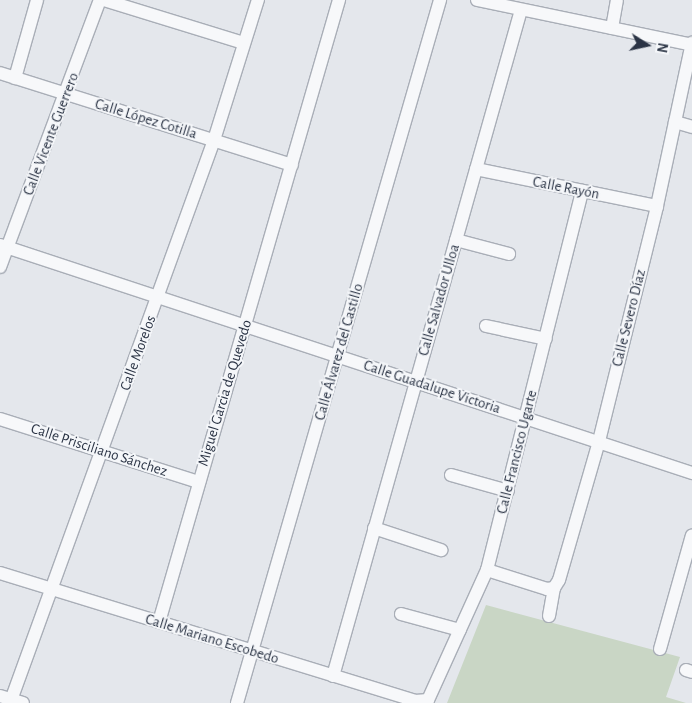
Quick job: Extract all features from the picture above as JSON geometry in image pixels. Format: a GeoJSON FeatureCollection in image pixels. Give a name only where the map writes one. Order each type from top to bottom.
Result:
{"type":"FeatureCollection","features":[{"type":"Feature","properties":{"kind":"street"},"geometry":{"type":"LineString","coordinates":[[15,78],[37,0]]}},
{"type":"Feature","properties":{"kind":"street","name":"Calle Vicente Guerrero"},"geometry":{"type":"LineString","coordinates":[[0,267],[4,247],[67,94],[100,0]]}},
{"type":"Feature","properties":{"kind":"street"},"geometry":{"type":"LineString","coordinates":[[104,0],[244,43]]}},
{"type":"Feature","properties":{"kind":"street","name":"Calle Morelos"},"geometry":{"type":"LineString","coordinates":[[11,700],[214,140],[258,0]]}},
{"type":"Feature","properties":{"kind":"street","name":"Miguel Garcia de Quevedo"},"geometry":{"type":"LineString","coordinates":[[159,622],[339,0]]}},
{"type":"Feature","properties":{"kind":"street","name":"Calle Álvarez del Castillo"},"geometry":{"type":"LineString","coordinates":[[237,703],[440,0]]}},
{"type":"Feature","properties":{"kind":"street"},"geometry":{"type":"LineString","coordinates":[[477,0],[528,7],[612,28],[692,44]]}},
{"type":"Feature","properties":{"kind":"street"},"geometry":{"type":"LineString","coordinates":[[612,28],[617,0]]}},
{"type":"Feature","properties":{"kind":"street","name":"Calle Salvador Ulloa"},"geometry":{"type":"LineString","coordinates":[[333,676],[476,169],[528,7]]}},
{"type":"Feature","properties":{"kind":"street","name":"Calle Severo Díaz"},"geometry":{"type":"LineString","coordinates":[[549,616],[554,588],[559,580],[599,441],[656,206],[692,44]]}},
{"type":"Feature","properties":{"kind":"street","name":"Calle López Cotilla"},"geometry":{"type":"LineString","coordinates":[[0,73],[292,165]]}},
{"type":"Feature","properties":{"kind":"street"},"geometry":{"type":"LineString","coordinates":[[675,122],[692,127]]}},
{"type":"Feature","properties":{"kind":"street","name":"Calle Rayón"},"geometry":{"type":"LineString","coordinates":[[476,169],[656,206]]}},
{"type":"Feature","properties":{"kind":"street","name":"Calle Francisco Ugarte"},"geometry":{"type":"LineString","coordinates":[[424,703],[431,696],[487,570],[582,191]]}},
{"type":"Feature","properties":{"kind":"street"},"geometry":{"type":"LineString","coordinates":[[456,240],[509,254]]}},
{"type":"Feature","properties":{"kind":"street","name":"Calle Guadalupe Victoria"},"geometry":{"type":"LineString","coordinates":[[4,247],[692,473]]}},
{"type":"Feature","properties":{"kind":"street"},"geometry":{"type":"LineString","coordinates":[[486,326],[546,339]]}},
{"type":"Feature","properties":{"kind":"street","name":"Calle Prisciliano Sánchez"},"geometry":{"type":"LineString","coordinates":[[0,419],[199,482]]}},
{"type":"Feature","properties":{"kind":"street"},"geometry":{"type":"LineString","coordinates":[[451,475],[508,491]]}},
{"type":"Feature","properties":{"kind":"street"},"geometry":{"type":"LineString","coordinates":[[374,528],[441,550]]}},
{"type":"Feature","properties":{"kind":"street"},"geometry":{"type":"LineString","coordinates":[[660,650],[692,535]]}},
{"type":"Feature","properties":{"kind":"street"},"geometry":{"type":"LineString","coordinates":[[487,570],[547,589],[554,588]]}},
{"type":"Feature","properties":{"kind":"street","name":"Calle Mariano Escobedo"},"geometry":{"type":"LineString","coordinates":[[0,573],[424,703]]}},
{"type":"Feature","properties":{"kind":"street"},"geometry":{"type":"LineString","coordinates":[[402,614],[460,630]]}},
{"type":"Feature","properties":{"kind":"green space"},"geometry":{"type":"Polygon","coordinates":[[[486,605],[680,657],[666,697],[686,703],[447,703],[486,605]]]}}]}
